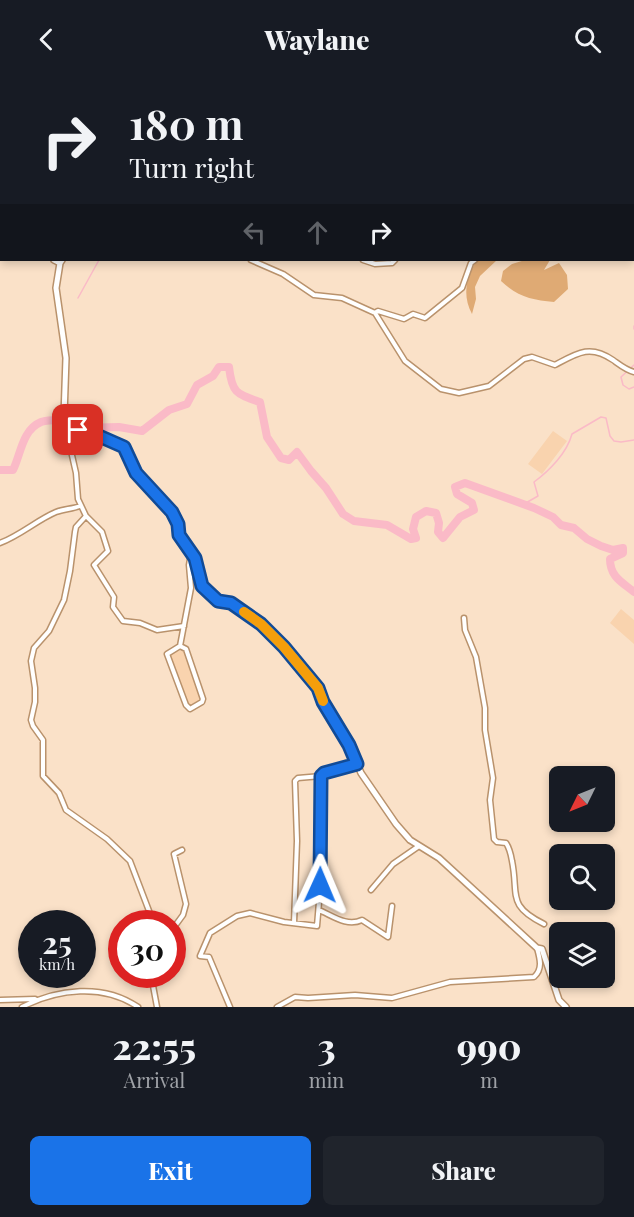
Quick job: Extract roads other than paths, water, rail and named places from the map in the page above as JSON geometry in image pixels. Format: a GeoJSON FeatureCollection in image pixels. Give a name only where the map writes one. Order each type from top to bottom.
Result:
{"type":"FeatureCollection","features":[{"type":"Feature","properties":{"kind":"street"},"geometry":{"type":"LineString","coordinates":[[59,261],[56,288],[66,358],[65,427],[76,473],[80,506],[86,516],[102,532],[108,551],[94,564],[114,597],[113,607],[123,621],[140,623],[157,630],[184,626]]}},
{"type":"Feature","properties":{"kind":"street"},"geometry":{"type":"LineString","coordinates":[[252,261],[283,274],[314,295],[342,298],[375,313],[405,361],[441,389],[459,393],[489,386],[524,359],[532,357],[555,365],[582,351],[602,352],[633,372]]}},
{"type":"Feature","properties":{"kind":"street"},"geometry":{"type":"LineString","coordinates":[[366,261],[375,264],[394,261]]}},
{"type":"Feature","properties":{"kind":"street"},"geometry":{"type":"LineString","coordinates":[[375,313],[378,311],[405,319],[413,314],[425,318],[462,288],[474,261]]}},
{"type":"Feature","properties":{"kind":"street"},"geometry":{"type":"LineString","coordinates":[[65,427],[90,432],[124,447],[136,473],[172,512],[178,524],[179,535],[195,558],[202,586],[218,601],[231,603],[261,624],[284,647],[318,688],[323,702],[349,745],[361,773],[396,824],[410,840],[439,858],[537,948],[542,949],[559,1000],[566,1007]]}},
{"type":"Feature","properties":{"kind":"street"},"geometry":{"type":"LineString","coordinates":[[0,543],[22,533],[55,512],[80,506]]}},
{"type":"Feature","properties":{"kind":"street"},"geometry":{"type":"LineString","coordinates":[[86,516],[76,527],[64,600],[49,631],[37,643],[30,661],[35,688],[31,720],[44,740],[43,776],[59,793],[66,810],[107,839],[130,861],[149,910]]}},
{"type":"Feature","properties":{"kind":"street"},"geometry":{"type":"LineString","coordinates":[[180,646],[186,649],[203,699],[190,709],[186,705],[167,654],[180,646],[191,588],[189,565],[191,553]]}},
{"type":"Feature","properties":{"kind":"street"},"geometry":{"type":"LineString","coordinates":[[464,618],[465,630],[476,657],[485,708],[485,730],[493,778],[490,800],[494,839],[497,842],[506,843],[509,847],[514,870],[516,900],[531,917],[544,924]]}},
{"type":"Feature","properties":{"kind":"street"},"geometry":{"type":"LineString","coordinates":[[294,923],[297,841],[295,781],[298,778],[321,776],[324,773],[357,764]]}},
{"type":"Feature","properties":{"kind":"street"},"geometry":{"type":"LineString","coordinates":[[230,1007],[209,957],[200,956],[210,933],[237,916],[250,913],[273,920],[317,926],[321,776]]}},
{"type":"Feature","properties":{"kind":"street"},"geometry":{"type":"LineString","coordinates":[[371,890],[393,864],[419,846]]}},
{"type":"Feature","properties":{"kind":"street"},"geometry":{"type":"LineString","coordinates":[[182,850],[174,854],[186,903],[184,910]]}},
{"type":"Feature","properties":{"kind":"street"},"geometry":{"type":"LineString","coordinates":[[319,910],[346,923],[352,924],[362,920],[388,937],[392,906]]}},
{"type":"Feature","properties":{"kind":"street"},"geometry":{"type":"LineString","coordinates":[[277,1007],[296,997],[342,995],[392,998],[450,982],[534,977],[540,965],[537,948]]}},
{"type":"Feature","properties":{"kind":"street"},"geometry":{"type":"LineString","coordinates":[[153,988],[157,1007]]}},
{"type":"Feature","properties":{"kind":"street"},"geometry":{"type":"LineString","coordinates":[[21,1007],[38,999],[63,992],[114,994],[126,998],[138,1007]]}},
{"type":"Feature","properties":{"kind":"street"},"geometry":{"type":"LineString","coordinates":[[0,1000],[38,999]]}},
{"type":"Feature","properties":{"kind":"waterway"},"geometry":{"type":"LineString","coordinates":[[78,298],[98,261]]}},
{"type":"Feature","properties":{"kind":"waterway"},"geometry":{"type":"LineString","coordinates":[[634,365],[621,377],[623,385],[629,389],[634,387]]}},
{"type":"Feature","properties":{"kind":"waterway"},"geometry":{"type":"LineString","coordinates":[[0,470],[13,470],[26,436],[41,422],[69,420],[79,428],[119,427],[142,431],[169,410],[187,404],[197,385],[213,376],[219,367],[229,367],[232,382],[237,391],[245,397],[260,402],[267,437],[281,458],[289,460],[297,452],[326,488],[343,514],[354,521],[387,525],[411,539],[416,538],[413,529],[416,517],[426,511],[436,513],[439,523],[438,532],[443,538],[460,517],[474,510],[472,503],[457,494],[455,487],[465,483],[534,508],[553,517],[561,525],[574,528],[587,539],[601,546],[613,550],[623,548],[623,553],[610,559],[612,570],[614,575],[634,592]]}},
{"type":"Feature","properties":{"kind":"waterway"},"geometry":{"type":"LineString","coordinates":[[524,504],[538,496],[534,482],[557,461],[572,434],[601,417],[606,418],[610,436],[614,441],[634,440]]}}]}
